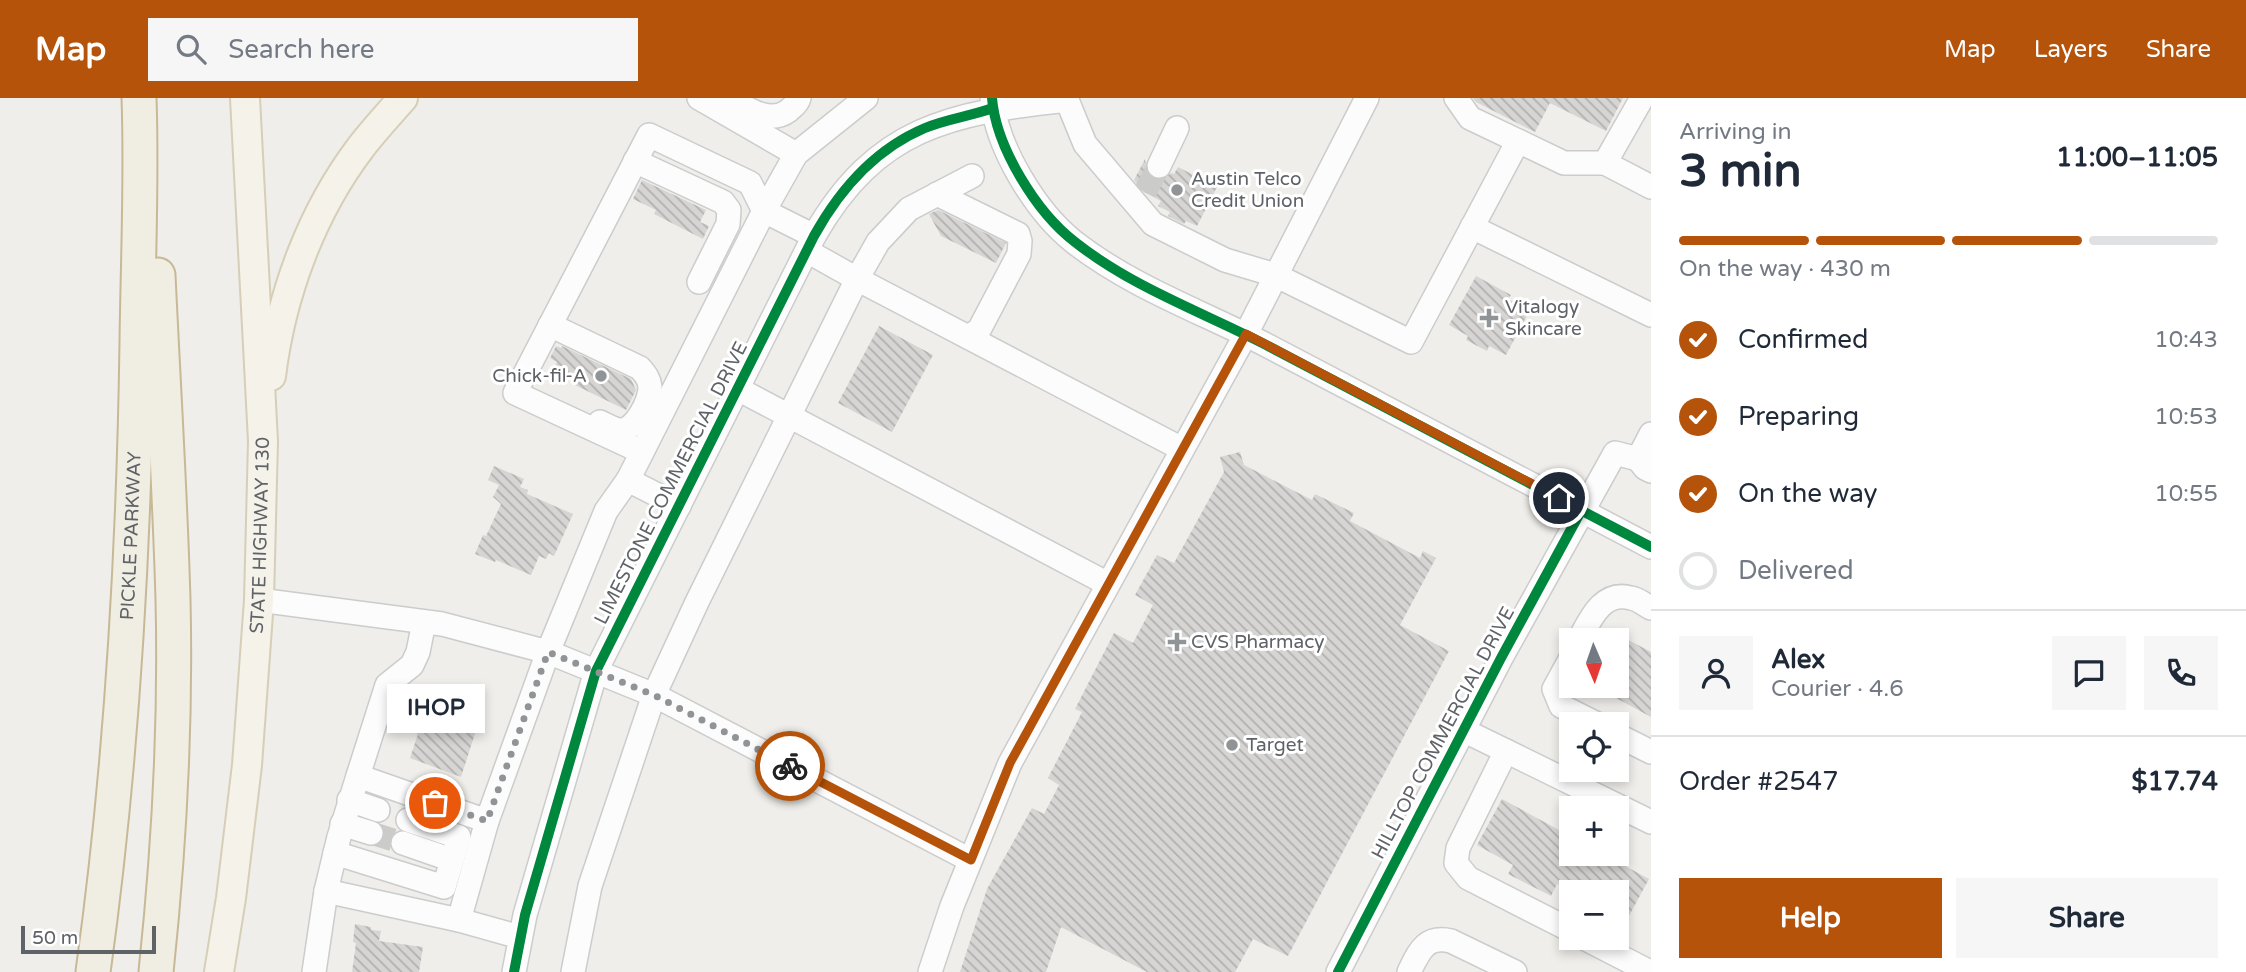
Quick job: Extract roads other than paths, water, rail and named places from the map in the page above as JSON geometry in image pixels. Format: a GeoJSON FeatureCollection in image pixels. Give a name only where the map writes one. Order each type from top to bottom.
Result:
{"type":"FeatureCollection","features":[{"type":"Feature","properties":{"kind":"highway","name":"PICKLE PARKWAY"},"geometry":{"type":"LineString","coordinates":[[93,972],[112,811],[128,613],[135,451],[139,113]]}},
{"type":"Feature","properties":{"kind":"highway"},"geometry":{"type":"LineString","coordinates":[[139,113],[158,260],[173,601],[169,803],[156,972]]}},
{"type":"Feature","properties":{"kind":"main road","name":"STATE HIGHWAY 130"},"geometry":{"type":"LineString","coordinates":[[219,972],[247,765],[259,600],[263,441],[245,98]]}},
{"type":"Feature","properties":{"kind":"main road"},"geometry":{"type":"LineString","coordinates":[[263,441],[274,358],[293,274],[324,206],[360,149],[403,98]]}},
{"type":"Feature","properties":{"kind":"street"},"geometry":{"type":"LineString","coordinates":[[699,98],[796,153]]}},
{"type":"Feature","properties":{"kind":"street"},"geometry":{"type":"LineString","coordinates":[[728,98],[764,116],[782,115],[797,104],[799,98]]}},
{"type":"Feature","properties":{"kind":"street"},"geometry":{"type":"LineString","coordinates":[[459,920],[487,821],[548,652],[606,512],[628,480],[796,153],[866,98]]}},
{"type":"Feature","properties":{"kind":"street"},"geometry":{"type":"LineString","coordinates":[[930,972],[951,906],[1010,763],[1246,334],[1367,98]]}},
{"type":"Feature","properties":{"kind":"street"},"geometry":{"type":"LineString","coordinates":[[1456,98],[1470,118],[1564,163],[1605,163],[1651,187]]}},
{"type":"Feature","properties":{"kind":"street"},"geometry":{"type":"LineString","coordinates":[[1605,163],[1642,98]]}},
{"type":"Feature","properties":{"kind":"street","name":"LIMESTONE COMMERCIAL DRIVE"},"geometry":{"type":"LineString","coordinates":[[514,972],[525,915],[596,671],[810,243],[831,205],[856,175],[893,145],[926,128],[993,103],[1066,100],[1085,144],[1141,200],[1153,224],[1213,254],[1275,275]]}},
{"type":"Feature","properties":{"kind":"street"},"geometry":{"type":"LineString","coordinates":[[993,103],[998,129],[1033,199],[1072,240],[1119,274],[1246,334],[1651,547]]}},
{"type":"Feature","properties":{"kind":"street"},"geometry":{"type":"LineString","coordinates":[[1159,166],[1177,128]]}},
{"type":"Feature","properties":{"kind":"street"},"geometry":{"type":"LineString","coordinates":[[642,452],[515,393],[649,135],[750,183],[764,211],[857,279],[1182,449]]}},
{"type":"Feature","properties":{"kind":"street"},"geometry":{"type":"LineString","coordinates":[[1275,275],[1411,342],[1518,141]]}},
{"type":"Feature","properties":{"kind":"street"},"geometry":{"type":"LineString","coordinates":[[635,161],[723,202],[729,210],[728,224],[699,282]]}},
{"type":"Feature","properties":{"kind":"street"},"geometry":{"type":"LineString","coordinates":[[573,972],[590,886],[654,695],[697,602],[857,279],[878,242],[909,209],[972,176]]}},
{"type":"Feature","properties":{"kind":"street"},"geometry":{"type":"LineString","coordinates":[[937,194],[1018,234],[1020,241],[1019,254],[979,330],[968,337]]}},
{"type":"Feature","properties":{"kind":"street"},"geometry":{"type":"LineString","coordinates":[[1472,227],[1651,315]]}},
{"type":"Feature","properties":{"kind":"street"},"geometry":{"type":"LineString","coordinates":[[534,357],[537,364],[534,376],[540,392],[615,429],[630,427],[640,414],[650,390],[648,378],[640,368],[550,325]]}},
{"type":"Feature","properties":{"kind":"street"},"geometry":{"type":"LineString","coordinates":[[738,389],[1108,584]]}},
{"type":"Feature","properties":{"kind":"street"},"geometry":{"type":"LineString","coordinates":[[1644,465],[1651,434]]}},
{"type":"Feature","properties":{"kind":"street","name":"HILLTOP COMMERCIAL DRIVE"},"geometry":{"type":"LineString","coordinates":[[1338,972],[1463,730],[1615,453],[1644,465]]}},
{"type":"Feature","properties":{"kind":"street"},"geometry":{"type":"LineString","coordinates":[[628,480],[679,506]]}},
{"type":"Feature","properties":{"kind":"street"},"geometry":{"type":"LineString","coordinates":[[1585,628],[1596,608],[1612,599],[1630,597],[1651,608]]}},
{"type":"Feature","properties":{"kind":"street"},"geometry":{"type":"LineString","coordinates":[[259,600],[442,624],[548,652],[654,695],[971,860]]}},
{"type":"Feature","properties":{"kind":"street"},"geometry":{"type":"LineString","coordinates":[[314,972],[326,891],[346,812],[387,685],[412,665],[418,652],[424,622]]}},
{"type":"Feature","properties":{"kind":"street"},"geometry":{"type":"LineString","coordinates":[[1559,680],[1554,689],[1562,706],[1574,712]]}},
{"type":"Feature","properties":{"kind":"street"},"geometry":{"type":"LineString","coordinates":[[1463,730],[1651,822]]}},
{"type":"Feature","properties":{"kind":"street"},"geometry":{"type":"LineString","coordinates":[[1629,741],[1651,752]]}},
{"type":"Feature","properties":{"kind":"street"},"geometry":{"type":"LineString","coordinates":[[1506,751],[1458,848],[1456,863],[1468,878],[1559,925]]}},
{"type":"Feature","properties":{"kind":"street"},"geometry":{"type":"LineString","coordinates":[[358,776],[487,821]]}},
{"type":"Feature","properties":{"kind":"street"},"geometry":{"type":"LineString","coordinates":[[346,812],[375,822]]}},
{"type":"Feature","properties":{"kind":"street"},"geometry":{"type":"LineString","coordinates":[[335,853],[444,887],[454,854],[406,832]]}},
{"type":"Feature","properties":{"kind":"street"},"geometry":{"type":"LineString","coordinates":[[326,891],[459,920],[520,937]]}},
{"type":"Feature","properties":{"kind":"street"},"geometry":{"type":"LineString","coordinates":[[1409,972],[1419,951],[1429,942],[1440,938],[1515,972]]}},
{"type":"Feature","properties":{"kind":"street"},"geometry":{"type":"LineString","coordinates":[[1607,950],[1650,972]]}},
{"type":"Feature","properties":{"kind":"tunnel"},"geometry":{"type":"LineString","coordinates":[[1145,192],[1159,166]]}},
{"type":"Feature","properties":{"kind":"tunnel"},"geometry":{"type":"LineString","coordinates":[[371,833],[403,843]]}},
{"type":"Feature","properties":{"kind":"place","name":"Austin Telco Credit Union"},"geometry":{"type":"Point","coordinates":[1177,190]}},
{"type":"Feature","properties":{"kind":"place","name":"Vitalogy Skincare"},"geometry":{"type":"Point","coordinates":[1489,318]}},
{"type":"Feature","properties":{"kind":"place","name":"Chick-fil-A"},"geometry":{"type":"Point","coordinates":[601,376]}},
{"type":"Feature","properties":{"kind":"place","name":"CVS Pharmacy"},"geometry":{"type":"Point","coordinates":[1177,642]}},
{"type":"Feature","properties":{"kind":"place","name":"Target"},"geometry":{"type":"Point","coordinates":[1232,745]}},
{"type":"Feature","properties":{"kind":"place","name":"IHOP"},"geometry":{"type":"Point","coordinates":[435,803]}}]}
